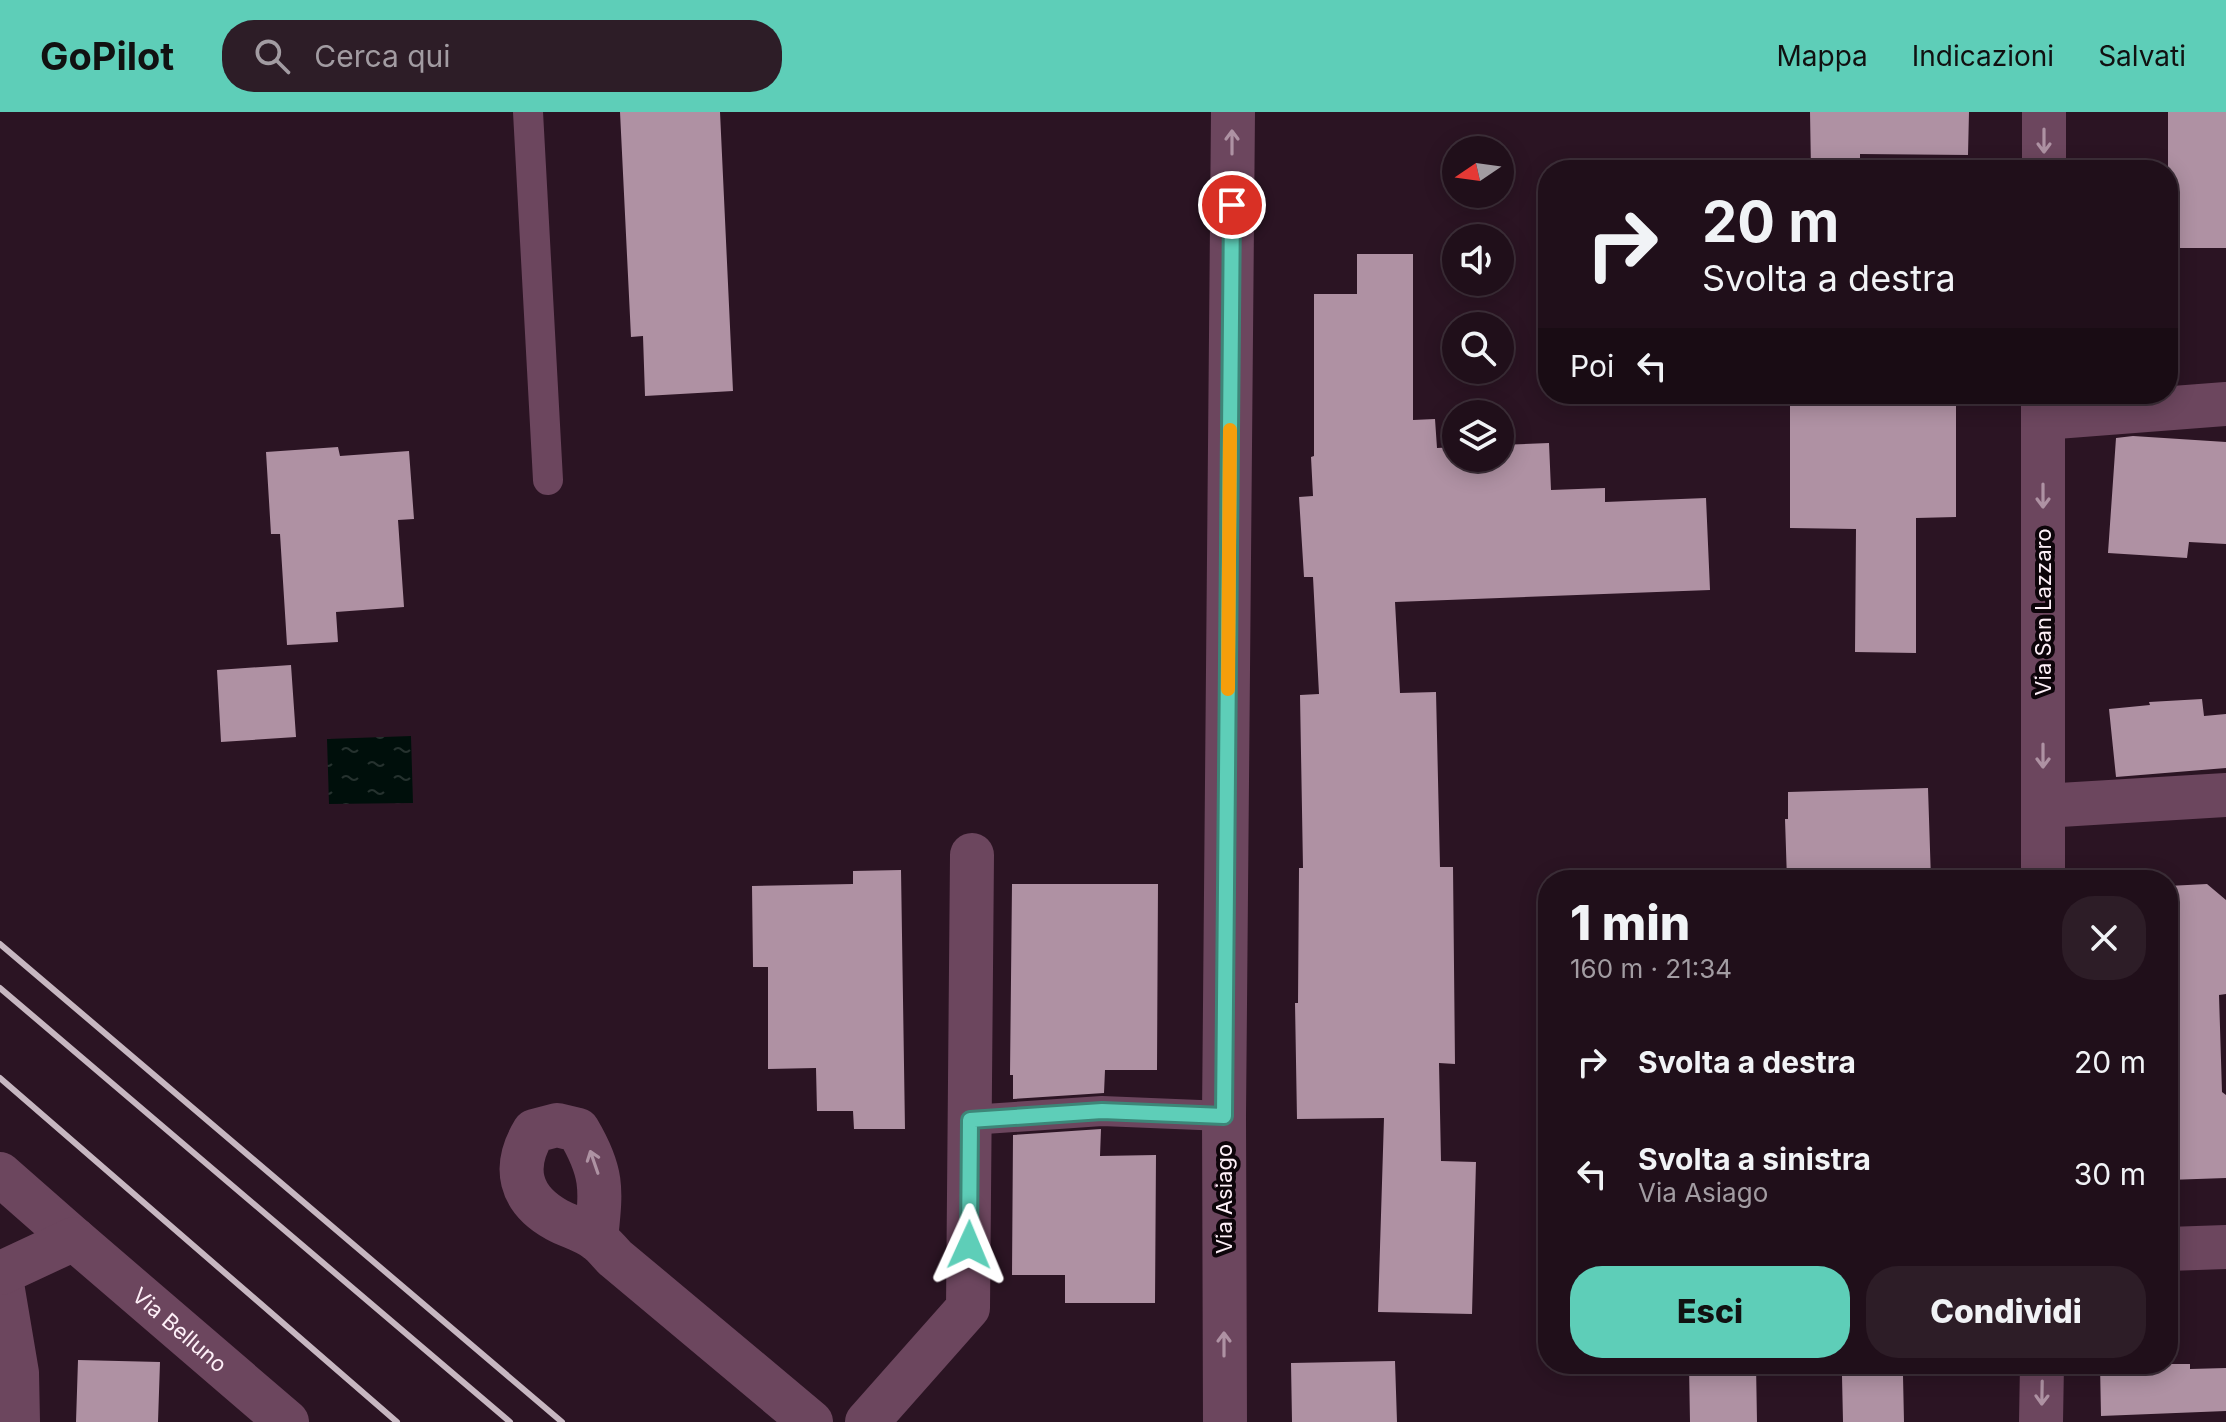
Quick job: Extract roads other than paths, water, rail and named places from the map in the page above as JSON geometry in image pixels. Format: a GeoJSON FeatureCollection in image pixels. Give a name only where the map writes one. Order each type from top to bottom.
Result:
{"type":"FeatureCollection","features":[{"type":"Feature","properties":{"kind":"street","name":"Via Asiago"},"geometry":{"type":"LineString","coordinates":[[1225,1422],[1224,1116],[1233,112]]}},
{"type":"Feature","properties":{"kind":"street"},"geometry":{"type":"LineString","coordinates":[[2044,112],[2044,160]]}},
{"type":"Feature","properties":{"kind":"street","name":"Via San Lazzaro"},"geometry":{"type":"LineString","coordinates":[[2043,870],[2043,406],[2226,404]]}},
{"type":"Feature","properties":{"kind":"street"},"geometry":{"type":"LineString","coordinates":[[2043,806],[2226,795]]}},
{"type":"Feature","properties":{"kind":"street"},"geometry":{"type":"LineString","coordinates":[[867,1422],[968,1308],[972,855]]}},
{"type":"Feature","properties":{"kind":"street","name":"Via Belluno"},"geometry":{"type":"LineString","coordinates":[[0,1174],[287,1422]]}},
{"type":"Feature","properties":{"kind":"street"},"geometry":{"type":"LineString","coordinates":[[18,1422],[17,1373],[0,1272],[74,1239]]}},
{"type":"Feature","properties":{"kind":"street"},"geometry":{"type":"LineString","coordinates":[[596,1239],[811,1422]]}},
{"type":"Feature","properties":{"kind":"street"},"geometry":{"type":"LineString","coordinates":[[2178,1249],[2226,1247]]}},
{"type":"Feature","properties":{"kind":"street"},"geometry":{"type":"LineString","coordinates":[[2041,1422],[2042,1374]]}},
{"type":"Feature","properties":{"kind":"lane"},"geometry":{"type":"LineString","coordinates":[[528,112],[548,480]]}},
{"type":"Feature","properties":{"kind":"lane"},"geometry":{"type":"LineString","coordinates":[[970,1120],[1102,1111],[1224,1116]]}},
{"type":"Feature","properties":{"kind":"water"},"geometry":{"type":"Polygon","coordinates":[[[411,736],[413,803],[329,804],[327,739],[411,736]]]}},
{"type":"Feature","properties":{"kind":"railway"},"geometry":{"type":"LineString","coordinates":[[0,944],[562,1422]]}},
{"type":"Feature","properties":{"kind":"railway"},"geometry":{"type":"LineString","coordinates":[[0,988],[510,1422]]}},
{"type":"Feature","properties":{"kind":"railway"},"geometry":{"type":"LineString","coordinates":[[0,1078],[397,1422]]}}]}
